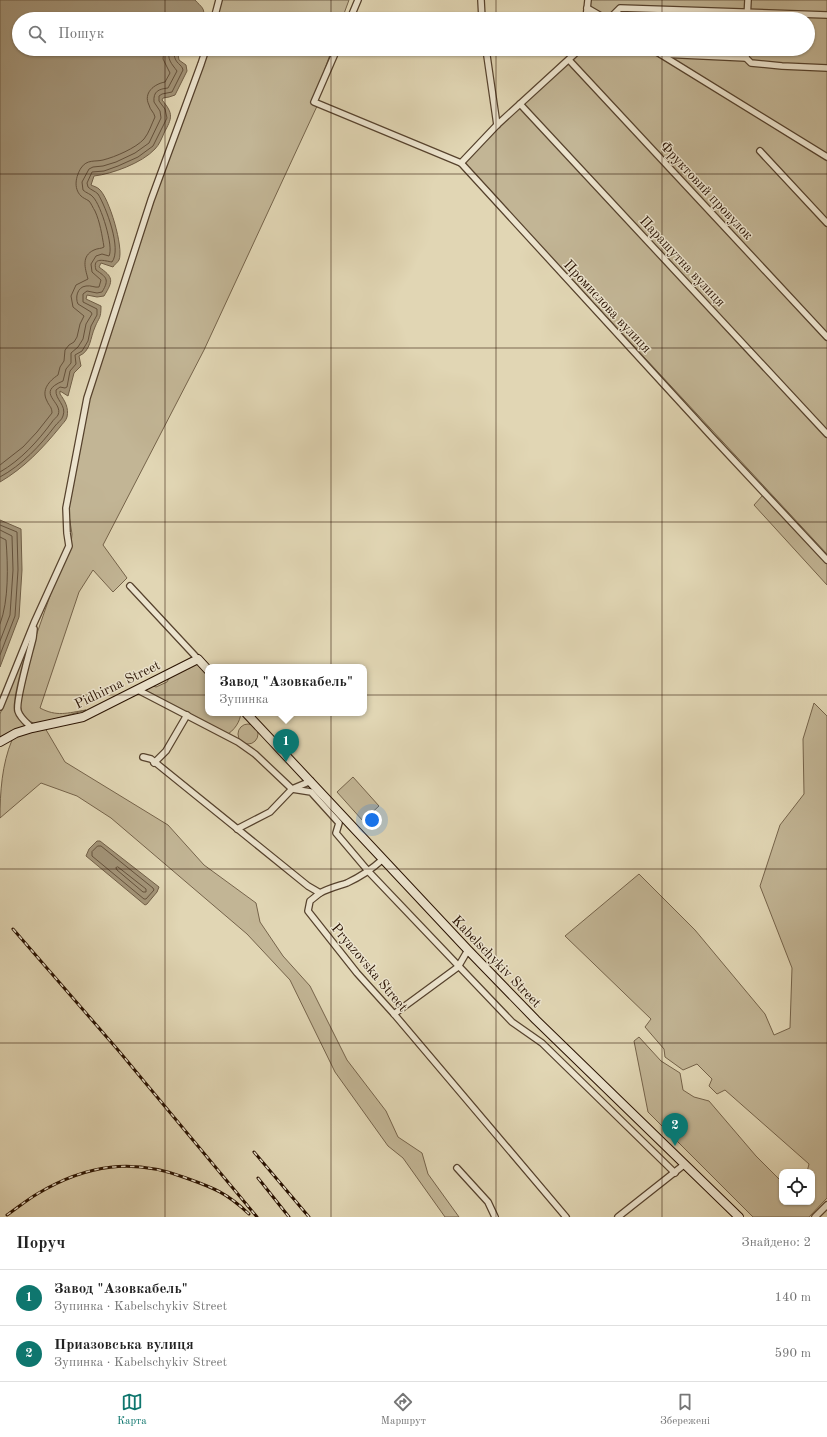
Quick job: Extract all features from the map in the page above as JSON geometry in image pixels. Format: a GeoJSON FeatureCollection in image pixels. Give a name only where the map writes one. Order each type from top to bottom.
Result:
{"type":"FeatureCollection","features":[{"type":"Feature","properties":{"kind":"street"},"geometry":{"type":"LineString","coordinates":[[216,12],[219,0]]}},
{"type":"Feature","properties":{"kind":"street"},"geometry":{"type":"LineString","coordinates":[[353,12],[358,0]]}},
{"type":"Feature","properties":{"kind":"street"},"geometry":{"type":"LineString","coordinates":[[481,0],[482,12]]}},
{"type":"Feature","properties":{"kind":"street"},"geometry":{"type":"LineString","coordinates":[[587,12],[588,0]]}},
{"type":"Feature","properties":{"kind":"street"},"geometry":{"type":"LineString","coordinates":[[616,12],[620,8],[747,12],[748,0]]}},
{"type":"Feature","properties":{"kind":"street"},"geometry":{"type":"LineString","coordinates":[[587,8],[594,12]]}},
{"type":"Feature","properties":{"kind":"street"},"geometry":{"type":"LineString","coordinates":[[815,15],[827,15]]}},
{"type":"Feature","properties":{"kind":"street"},"geometry":{"type":"LineString","coordinates":[[0,707],[34,623],[69,546],[66,508],[87,398],[151,200],[204,56]]}},
{"type":"Feature","properties":{"kind":"street"},"geometry":{"type":"LineString","coordinates":[[334,56],[314,102],[461,163],[497,125],[573,56]]}},
{"type":"Feature","properties":{"kind":"street"},"geometry":{"type":"LineString","coordinates":[[487,56],[497,125]]}},
{"type":"Feature","properties":{"kind":"street"},"geometry":{"type":"LineString","coordinates":[[664,56],[827,157]]}},
{"type":"Feature","properties":{"kind":"street"},"geometry":{"type":"LineString","coordinates":[[711,56],[746,58],[751,63],[827,68]]}},
{"type":"Feature","properties":{"kind":"street","name":"Фруктовий провулок"},"geometry":{"type":"LineString","coordinates":[[569,60],[827,337]]}},
{"type":"Feature","properties":{"kind":"street","name":"Парашутна вулиця"},"geometry":{"type":"LineString","coordinates":[[520,104],[827,434]]}},
{"type":"Feature","properties":{"kind":"street"},"geometry":{"type":"LineString","coordinates":[[760,150],[827,223]]}},
{"type":"Feature","properties":{"kind":"street","name":"Промислова вулиця"},"geometry":{"type":"LineString","coordinates":[[461,163],[827,560]]}},
{"type":"Feature","properties":{"kind":"street"},"geometry":{"type":"LineString","coordinates":[[130,586],[205,667]]}},
{"type":"Feature","properties":{"kind":"street"},"geometry":{"type":"LineString","coordinates":[[32,728],[23,719],[18,711],[20,690],[33,638],[34,623]]}},
{"type":"Feature","properties":{"kind":"street","name":"Pidhirna Street"},"geometry":{"type":"LineString","coordinates":[[0,742],[16,733],[32,728],[83,717],[198,659]]}},
{"type":"Feature","properties":{"kind":"street"},"geometry":{"type":"LineString","coordinates":[[138,690],[238,742],[255,754],[292,789],[311,792],[339,823],[336,833],[369,872],[458,967],[512,1022],[542,1043],[675,1173]]}},
{"type":"Feature","properties":{"kind":"street"},"geometry":{"type":"LineString","coordinates":[[154,763],[166,751],[187,715]]}},
{"type":"Feature","properties":{"kind":"street","name":"Kabelschykiv Street"},"geometry":{"type":"LineString","coordinates":[[249,716],[468,950],[536,1020],[738,1217]]}},
{"type":"Feature","properties":{"kind":"street"},"geometry":{"type":"LineString","coordinates":[[143,757],[151,760],[308,886],[320,893],[326,889],[346,883],[369,872],[383,859]]}},
{"type":"Feature","properties":{"kind":"street"},"geometry":{"type":"LineString","coordinates":[[237,829],[270,812],[292,789],[311,781]]}},
{"type":"Feature","properties":{"kind":"street","name":"Pryazovska Street"},"geometry":{"type":"LineString","coordinates":[[320,893],[310,901],[308,911],[357,973],[394,1014],[566,1217]]}},
{"type":"Feature","properties":{"kind":"street"},"geometry":{"type":"LineString","coordinates":[[394,1014],[458,967],[468,950]]}},
{"type":"Feature","properties":{"kind":"street"},"geometry":{"type":"LineString","coordinates":[[618,1217],[685,1164]]}},
{"type":"Feature","properties":{"kind":"street"},"geometry":{"type":"LineString","coordinates":[[457,1168],[488,1202],[495,1217]]}},
{"type":"Feature","properties":{"kind":"street"},"geometry":{"type":"LineString","coordinates":[[815,1217],[827,1205]]}},
{"type":"Feature","properties":{"kind":"shaded area"},"geometry":{"type":"Polygon","coordinates":[[[222,0],[349,0],[345,12],[219,12],[222,0]]]}},
{"type":"Feature","properties":{"kind":"shaded area"},"geometry":{"type":"Polygon","coordinates":[[[588,0],[827,0],[827,554],[462,161],[573,56],[815,56],[815,12],[587,12],[588,0]]]}},
{"type":"Feature","properties":{"kind":"shaded area"},"geometry":{"type":"Polygon","coordinates":[[[206,56],[329,56],[313,102],[318,104],[204,350],[103,545],[127,578],[113,592],[93,570],[79,592],[40,708],[52,713],[68,713],[86,710],[37,724],[30,722],[25,717],[20,704],[35,639],[51,593],[71,545],[72,534],[68,509],[88,398],[153,203],[206,56]]]}},
{"type":"Feature","properties":{"kind":"shaded area"},"geometry":{"type":"Polygon","coordinates":[[[763,495],[827,563],[827,585],[754,505],[763,495]]]}},
{"type":"Feature","properties":{"kind":"shaded area"},"geometry":{"type":"Polygon","coordinates":[[[26,649],[28,650],[16,699],[26,727],[0,739],[0,714],[26,649]]]}},
{"type":"Feature","properties":{"kind":"shaded area"},"geometry":{"type":"Polygon","coordinates":[[[199,664],[205,670],[205,716],[240,716],[236,726],[226,735],[145,690],[167,682],[169,678],[193,665],[199,664]]]}},
{"type":"Feature","properties":{"kind":"shaded area"},"geometry":{"type":"Polygon","coordinates":[[[814,703],[827,716],[827,1198],[809,1217],[753,1217],[648,1112],[634,1041],[639,1037],[661,1061],[680,1073],[683,1090],[694,1097],[709,1101],[756,1156],[779,1179],[779,1205],[815,1205],[815,1169],[808,1169],[809,1164],[725,1090],[717,1094],[709,1086],[712,1079],[697,1064],[683,1070],[665,1057],[664,1049],[645,1027],[651,1019],[565,936],[639,874],[695,930],[765,1014],[774,1035],[790,1028],[792,968],[760,886],[780,825],[804,794],[803,739],[814,703]]]}},
{"type":"Feature","properties":{"kind":"shaded area"},"geometry":{"type":"Polygon","coordinates":[[[248,724],[255,727],[258,734],[255,741],[248,744],[241,741],[238,734],[241,727],[248,724]]]}},
{"type":"Feature","properties":{"kind":"shaded area"},"geometry":{"type":"Polygon","coordinates":[[[45,728],[65,762],[168,825],[204,865],[256,903],[260,922],[283,956],[310,986],[347,1060],[386,1111],[398,1137],[422,1153],[428,1174],[459,1217],[445,1217],[403,1158],[388,1146],[335,1072],[290,980],[247,934],[111,818],[77,796],[41,783],[0,818],[2,778],[12,740],[21,735],[45,728]]]}},
{"type":"Feature","properties":{"kind":"shaded area"},"geometry":{"type":"Polygon","coordinates":[[[353,777],[379,806],[363,821],[337,792],[353,777]]]}},
{"type":"Feature","properties":{"kind":"water"},"geometry":{"type":"Polygon","coordinates":[[[0,0],[195,0],[204,12],[12,12],[12,56],[178,56],[179,60],[186,65],[187,71],[175,95],[163,98],[162,100],[170,113],[170,120],[156,147],[143,159],[135,163],[109,173],[94,176],[91,185],[98,188],[103,194],[115,223],[118,234],[120,254],[119,260],[113,267],[101,263],[99,267],[109,276],[111,282],[104,296],[97,297],[87,295],[86,299],[101,306],[101,313],[93,331],[88,348],[79,356],[81,366],[74,373],[68,396],[60,391],[67,408],[66,420],[33,457],[0,482],[0,0]]]}},
{"type":"Feature","properties":{"kind":"water"},"geometry":{"type":"Polygon","coordinates":[[[0,520],[21,529],[22,570],[19,617],[0,667],[0,520]]]}},
{"type":"Feature","properties":{"kind":"water"},"geometry":{"type":"Polygon","coordinates":[[[97,841],[100,841],[159,887],[157,892],[147,904],[145,905],[86,856],[89,849],[97,841]]]}},
{"type":"Feature","properties":{"kind":"railway"},"geometry":{"type":"LineString","coordinates":[[13,929],[118,1050],[257,1217]]}},
{"type":"Feature","properties":{"kind":"railway"},"geometry":{"type":"LineString","coordinates":[[254,1152],[309,1217]]}},
{"type":"Feature","properties":{"kind":"railway"},"geometry":{"type":"LineString","coordinates":[[7,1215],[37,1194],[74,1176],[92,1170],[129,1166],[166,1172],[205,1185],[227,1196],[249,1214]]}},
{"type":"Feature","properties":{"kind":"railway"},"geometry":{"type":"LineString","coordinates":[[258,1178],[289,1217]]}},
{"type":"Feature","properties":{"kind":"place","name":"Завод \"Азовкабель\""},"geometry":{"type":"Point","coordinates":[286,762]}},
{"type":"Feature","properties":{"kind":"place","name":"Приазовська вулиця"},"geometry":{"type":"Point","coordinates":[675,1146]}}]}
